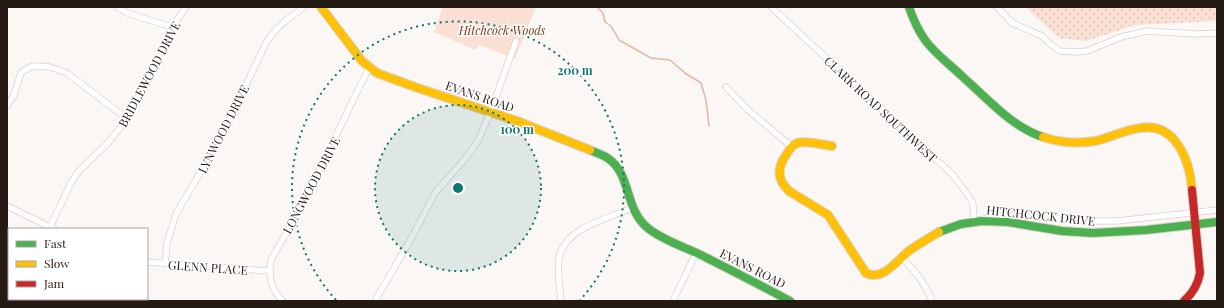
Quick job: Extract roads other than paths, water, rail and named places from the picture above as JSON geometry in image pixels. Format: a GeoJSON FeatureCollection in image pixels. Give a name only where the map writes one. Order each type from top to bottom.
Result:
{"type":"FeatureCollection","features":[{"type":"Feature","properties":{"kind":"street"},"geometry":{"type":"LineString","coordinates":[[117,7],[127,13],[172,27]]}},
{"type":"Feature","properties":{"kind":"street","name":"BRIDLEWOOD DRIVE"},"geometry":{"type":"LineString","coordinates":[[52,228],[77,174],[83,166],[108,143],[126,118],[148,80],[172,27],[186,7]]}},
{"type":"Feature","properties":{"kind":"street","name":"LYNWOOD DRIVE"},"geometry":{"type":"LineString","coordinates":[[166,264],[167,243],[176,214],[221,137],[267,41],[282,23],[304,7]]}},
{"type":"Feature","properties":{"kind":"street","name":"EVANS ROAD"},"geometry":{"type":"LineString","coordinates":[[321,7],[369,68],[383,76],[517,122],[581,146],[609,159],[618,168],[624,179],[632,208],[638,218],[650,229],[790,301]]}},
{"type":"Feature","properties":{"kind":"street","name":"CLARK ROAD SOUTHWEST"},"geometry":{"type":"LineString","coordinates":[[771,7],[953,175],[972,201],[977,221]]}},
{"type":"Feature","properties":{"kind":"street"},"geometry":{"type":"LineString","coordinates":[[909,7],[915,22],[926,41],[945,61],[1004,115],[1021,127],[1033,133],[1058,141],[1077,143],[1094,141],[1129,130],[1149,126],[1169,135],[1179,146],[1188,162],[1192,183],[1196,225],[1200,274],[1198,284],[1194,291],[1184,301]]}},
{"type":"Feature","properties":{"kind":"street"},"geometry":{"type":"LineString","coordinates":[[997,7],[1012,23],[1042,36],[1050,44],[1060,50],[1076,52],[1087,51],[1121,37],[1147,31],[1195,34],[1217,33]]}},
{"type":"Feature","properties":{"kind":"street"},"geometry":{"type":"LineString","coordinates":[[374,301],[412,237],[435,193],[473,149],[482,133],[516,40]]}},
{"type":"Feature","properties":{"kind":"street"},"geometry":{"type":"LineString","coordinates":[[7,106],[14,95],[20,73],[30,67],[50,67],[67,73],[126,118]]}},
{"type":"Feature","properties":{"kind":"street","name":"LONGWOOD DRIVE"},"geometry":{"type":"LineString","coordinates":[[269,271],[271,260],[308,194],[369,68]]}},
{"type":"Feature","properties":{"kind":"street"},"geometry":{"type":"LineString","coordinates":[[726,87],[748,110],[792,147]]}},
{"type":"Feature","properties":{"kind":"street"},"geometry":{"type":"LineString","coordinates":[[832,146],[798,143],[792,147],[783,158],[779,166],[778,175],[782,184],[788,190],[816,209],[828,215],[866,273],[874,275],[880,273],[894,265],[909,252],[944,230],[960,224],[977,221]]}},
{"type":"Feature","properties":{"kind":"street"},"geometry":{"type":"LineString","coordinates":[[7,206],[52,228]]}},
{"type":"Feature","properties":{"kind":"street"},"geometry":{"type":"LineString","coordinates":[[561,301],[559,262],[565,244],[586,227],[632,208]]}},
{"type":"Feature","properties":{"kind":"street","name":"HITCHCOCK DRIVE"},"geometry":{"type":"LineString","coordinates":[[977,221],[992,216],[1001,215],[1089,221],[1116,221],[1217,210]]}},
{"type":"Feature","properties":{"kind":"street","name":"HITCHCOCK DRIVE"},"geometry":{"type":"LineString","coordinates":[[977,221],[1015,222],[1057,231],[1087,233],[1130,232],[1217,222]]}},
{"type":"Feature","properties":{"kind":"street"},"geometry":{"type":"LineString","coordinates":[[673,301],[696,253]]}},
{"type":"Feature","properties":{"kind":"street"},"geometry":{"type":"LineString","coordinates":[[902,258],[920,278],[932,301]]}},
{"type":"Feature","properties":{"kind":"street","name":"GLENN PLACE"},"geometry":{"type":"LineString","coordinates":[[148,262],[269,271]]}},
{"type":"Feature","properties":{"kind":"street"},"geometry":{"type":"LineString","coordinates":[[269,271],[273,287],[278,297],[283,301]]}},
{"type":"Feature","properties":{"kind":"waterway"},"geometry":{"type":"LineString","coordinates":[[597,7],[603,13],[605,22],[611,26],[619,40],[651,58],[670,60],[685,73],[701,83],[706,100],[709,126]]}},
{"type":"Feature","properties":{"kind":"park label","name":"Hitchcock Woods"},"geometry":{"type":"Point","coordinates":[502,30]}}]}
